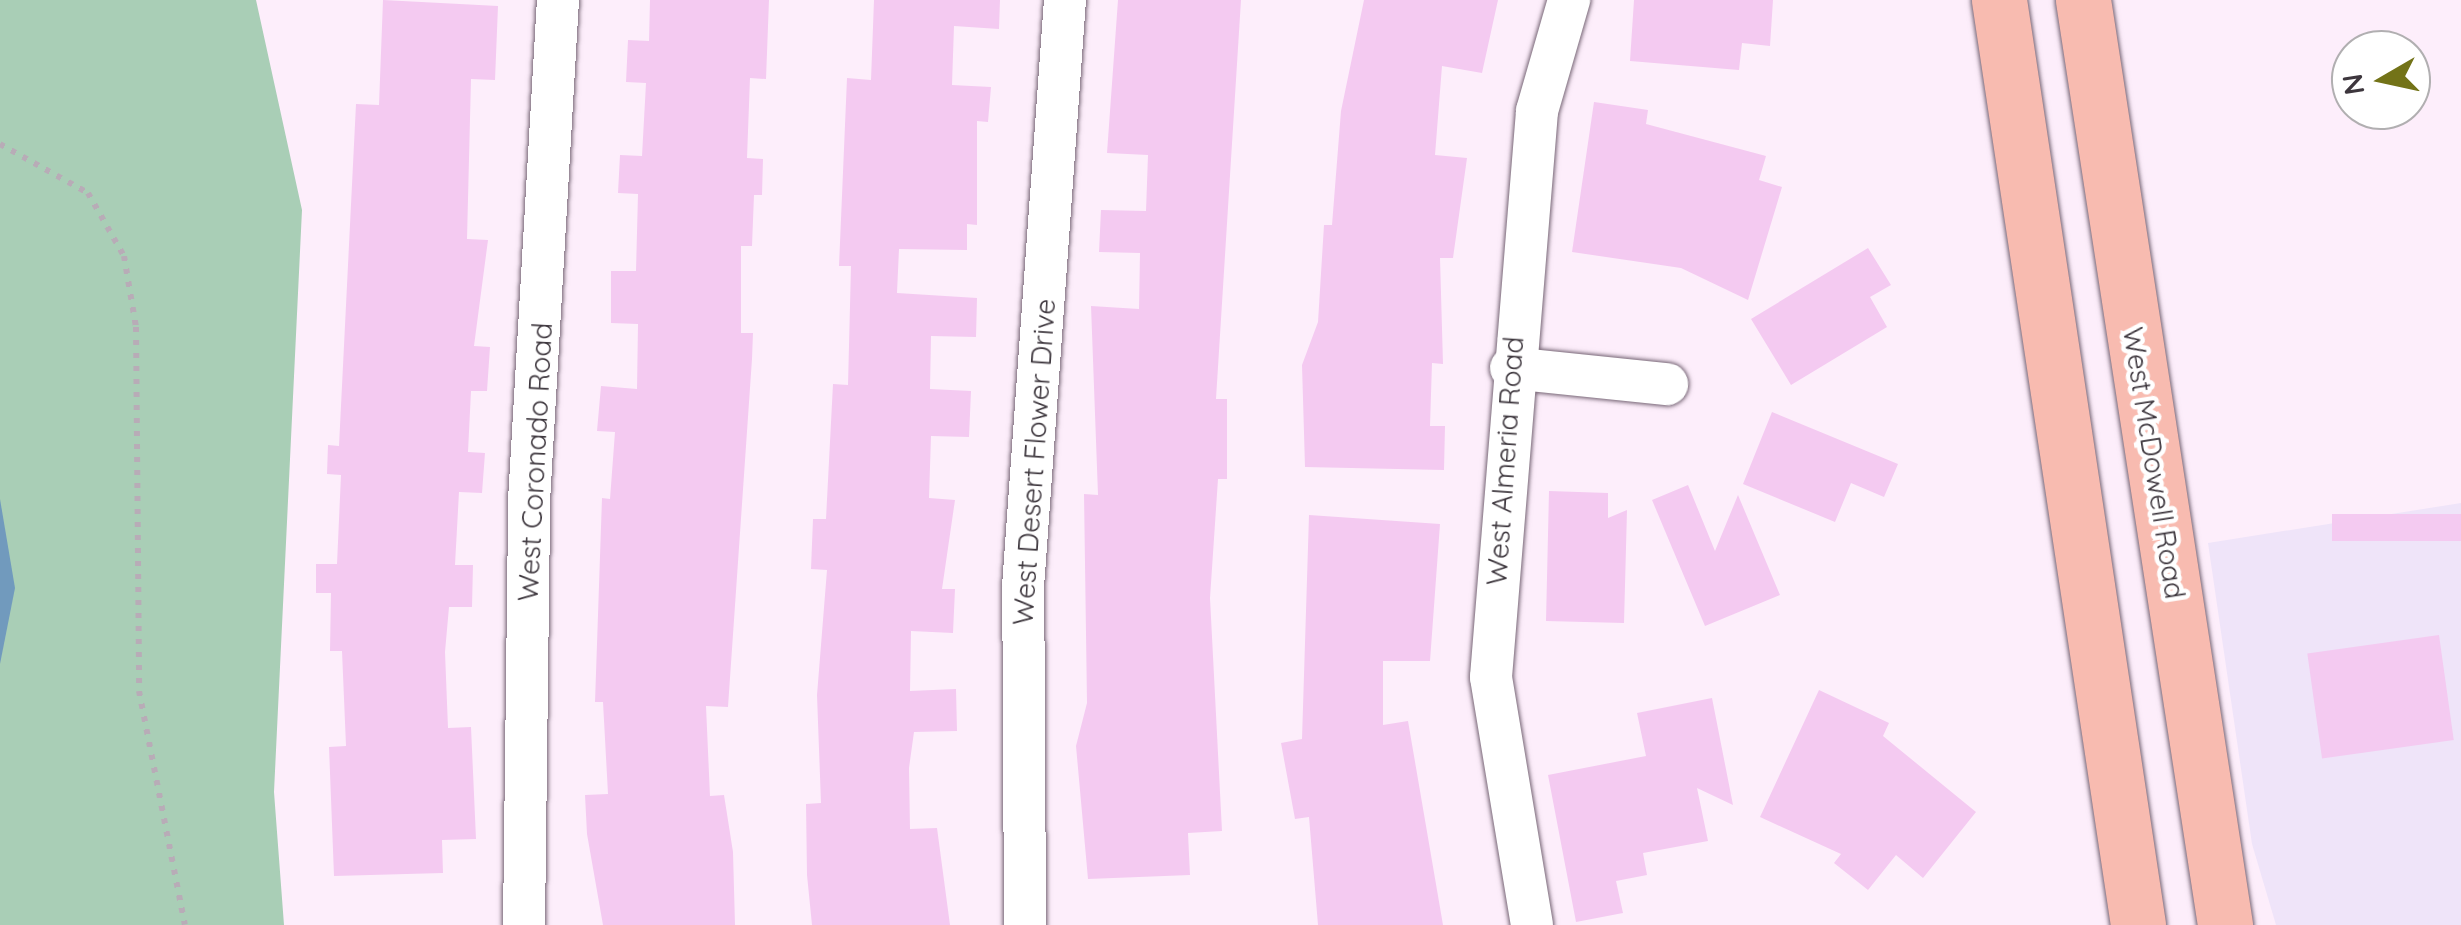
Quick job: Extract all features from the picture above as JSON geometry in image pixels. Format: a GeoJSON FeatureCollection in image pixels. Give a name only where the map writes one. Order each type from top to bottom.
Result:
{"type":"FeatureCollection","features":[{"type":"Feature","properties":{"kind":"main road"},"geometry":{"type":"LineString","coordinates":[[1999,0],[2138,925]]}},
{"type":"Feature","properties":{"kind":"main road","name":"West McDowell Road"},"geometry":{"type":"LineString","coordinates":[[2083,0],[2224,925]]}},
{"type":"Feature","properties":{"kind":"street","name":"West Coronado Road"},"geometry":{"type":"LineString","coordinates":[[524,925],[529,520],[558,0]]}},
{"type":"Feature","properties":{"kind":"street","name":"West Desert Flower Drive"},"geometry":{"type":"LineString","coordinates":[[1025,925],[1023,587],[1065,0]]}},
{"type":"Feature","properties":{"kind":"street","name":"West Almeria Road"},"geometry":{"type":"LineString","coordinates":[[1532,925],[1490,677],[1511,368],[1537,111],[1569,0]]}},
{"type":"Feature","properties":{"kind":"street"},"geometry":{"type":"LineString","coordinates":[[1511,368],[1667,384]]}},
{"type":"Feature","properties":{"kind":"path"},"geometry":{"type":"LineString","coordinates":[[0,144],[88,193],[124,256],[136,327],[138,691],[184,925]]}},
{"type":"Feature","properties":{"kind":"shaded area"},"geometry":{"type":"Polygon","coordinates":[[[2461,503],[2461,925],[2276,925],[2252,844],[2208,543],[2461,503]]]}},
{"type":"Feature","properties":{"kind":"green space"},"geometry":{"type":"Polygon","coordinates":[[[0,0],[256,0],[302,210],[274,792],[284,925],[0,925],[0,0]]]}},
{"type":"Feature","properties":{"kind":"water"},"geometry":{"type":"Polygon","coordinates":[[[0,499],[15,588],[0,664],[0,499]]]}},
{"type":"Feature","properties":{"kind":"building"},"geometry":{"type":"Polygon","coordinates":[[[383,0],[498,6],[495,80],[471,79],[467,239],[488,240],[474,346],[490,347],[487,391],[471,391],[468,452],[485,453],[482,493],[459,492],[455,565],[473,565],[472,607],[449,607],[445,652],[448,728],[471,727],[476,839],[442,840],[443,873],[334,876],[329,747],[346,746],[342,651],[330,651],[331,593],[316,593],[316,564],[337,564],[341,475],[327,474],[328,445],[339,446],[356,104],[379,105],[383,0]]]}},
{"type":"Feature","properties":{"kind":"building"},"geometry":{"type":"Polygon","coordinates":[[[650,0],[769,0],[766,79],[750,78],[747,158],[763,159],[762,195],[754,195],[752,246],[741,246],[741,333],[753,333],[728,707],[706,706],[710,796],[724,795],[733,852],[735,925],[603,925],[587,834],[585,795],[608,794],[603,702],[595,702],[602,498],[610,499],[615,432],[597,431],[601,386],[637,389],[638,324],[611,323],[611,271],[636,271],[638,194],[618,193],[620,155],[642,156],[646,83],[626,82],[628,40],[649,41],[650,0]]]}},
{"type":"Feature","properties":{"kind":"building"},"geometry":{"type":"Polygon","coordinates":[[[874,0],[1000,0],[999,29],[954,26],[952,85],[991,87],[988,122],[977,121],[977,225],[967,224],[967,250],[899,249],[897,293],[977,298],[976,337],[931,336],[930,389],[971,391],[969,437],[931,436],[929,498],[955,500],[942,589],[955,589],[953,633],[911,631],[910,691],[956,689],[957,731],[914,732],[909,768],[910,829],[937,828],[950,925],[812,925],[807,875],[806,804],[821,803],[817,695],[827,570],[811,569],[813,519],[826,519],[833,384],[848,385],[851,266],[839,266],[847,78],[871,80],[874,0]]]}},
{"type":"Feature","properties":{"kind":"building"},"geometry":{"type":"Polygon","coordinates":[[[1118,0],[1241,0],[1216,399],[1227,399],[1227,479],[1218,479],[1210,598],[1222,831],[1188,833],[1190,875],[1088,879],[1076,746],[1087,703],[1084,494],[1098,495],[1091,306],[1139,309],[1140,253],[1099,252],[1101,210],[1146,211],[1148,155],[1107,153],[1118,0]]]}},
{"type":"Feature","properties":{"kind":"building"},"geometry":{"type":"Polygon","coordinates":[[[1364,0],[1498,0],[1482,73],[1442,66],[1435,155],[1467,158],[1453,258],[1440,258],[1443,364],[1432,363],[1430,426],[1445,426],[1444,470],[1305,467],[1302,365],[1318,322],[1324,225],[1332,225],[1341,111],[1364,0]]]}},
{"type":"Feature","properties":{"kind":"building"},"geometry":{"type":"Polygon","coordinates":[[[1634,0],[1773,0],[1770,46],[1742,43],[1739,70],[1630,61],[1634,0]]]}},
{"type":"Feature","properties":{"kind":"building"},"geometry":{"type":"Polygon","coordinates":[[[1594,102],[1648,110],[1646,124],[1766,156],[1759,180],[1782,187],[1748,300],[1681,268],[1572,252],[1594,102]]]}},
{"type":"Feature","properties":{"kind":"building"},"geometry":{"type":"Polygon","coordinates":[[[1868,248],[1891,285],[1870,297],[1887,327],[1791,385],[1751,319],[1868,248]]]}},
{"type":"Feature","properties":{"kind":"building"},"geometry":{"type":"Polygon","coordinates":[[[1772,412],[1898,464],[1884,497],[1851,483],[1835,522],[1743,484],[1772,412]]]}},
{"type":"Feature","properties":{"kind":"building"},"geometry":{"type":"Polygon","coordinates":[[[1688,485],[1715,551],[1738,495],[1780,595],[1705,626],[1652,500],[1688,485]]]}},
{"type":"Feature","properties":{"kind":"building"},"geometry":{"type":"Polygon","coordinates":[[[1549,491],[1608,493],[1608,518],[1627,510],[1624,623],[1546,621],[1549,491]]]}},
{"type":"Feature","properties":{"kind":"building"},"geometry":{"type":"Polygon","coordinates":[[[2332,514],[2461,514],[2461,541],[2332,541],[2332,514]]]}},
{"type":"Feature","properties":{"kind":"building"},"geometry":{"type":"Polygon","coordinates":[[[1309,515],[1440,524],[1430,661],[1383,661],[1383,725],[1408,721],[1443,925],[1318,925],[1309,817],[1295,819],[1281,743],[1302,739],[1309,515]]]}},
{"type":"Feature","properties":{"kind":"building"},"geometry":{"type":"Polygon","coordinates":[[[2439,635],[2454,740],[2322,758],[2307,654],[2439,635]]]}},
{"type":"Feature","properties":{"kind":"building"},"geometry":{"type":"Polygon","coordinates":[[[1819,690],[1889,723],[1883,736],[1976,812],[1923,878],[1896,855],[1868,890],[1834,863],[1841,854],[1760,817],[1819,690]]]}},
{"type":"Feature","properties":{"kind":"building"},"geometry":{"type":"Polygon","coordinates":[[[1712,698],[1733,805],[1697,788],[1708,841],[1643,853],[1647,875],[1616,881],[1623,913],[1576,922],[1548,775],[1646,756],[1637,713],[1712,698]]]}}]}
